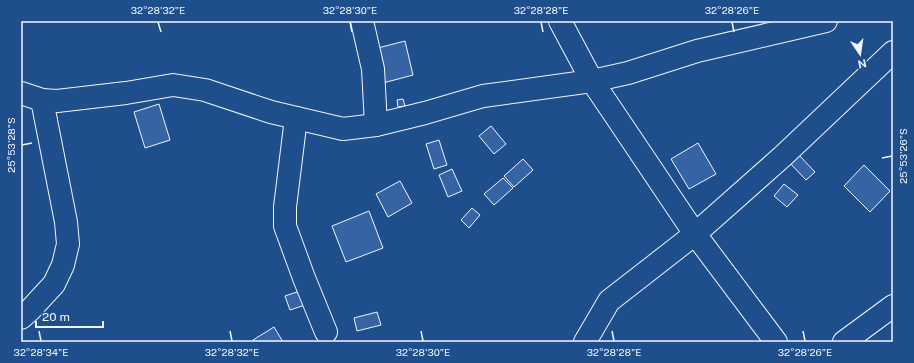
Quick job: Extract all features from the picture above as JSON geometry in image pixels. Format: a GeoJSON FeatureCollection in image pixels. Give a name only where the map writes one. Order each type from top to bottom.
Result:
{"type":"FeatureCollection","features":[{"type":"Feature","properties":{"kind":"street"},"geometry":{"type":"LineString","coordinates":[[362,21],[374,69],[376,125]]}},
{"type":"Feature","properties":{"kind":"street"},"geometry":{"type":"LineString","coordinates":[[560,21],[592,80],[695,234],[776,342]]}},
{"type":"Feature","properties":{"kind":"street"},"geometry":{"type":"LineString","coordinates":[[21,93],[42,100],[57,102],[173,85],[204,90],[271,112],[343,129],[376,125],[425,113],[483,96],[592,80],[628,73],[697,51],[826,21]]}},
{"type":"Feature","properties":{"kind":"street"},"geometry":{"type":"LineString","coordinates":[[585,342],[609,301],[695,234],[783,156],[893,52]]}},
{"type":"Feature","properties":{"kind":"street"},"geometry":{"type":"LineString","coordinates":[[21,318],[54,284],[63,265],[68,244],[66,222],[42,100]]}},
{"type":"Feature","properties":{"kind":"street"},"geometry":{"type":"LineString","coordinates":[[296,118],[284,226],[326,332]]}},
{"type":"Feature","properties":{"kind":"street"},"geometry":{"type":"LineString","coordinates":[[844,342],[893,306]]}},
{"type":"Feature","properties":{"kind":"building"},"geometry":{"type":"Polygon","coordinates":[[[405,41],[413,75],[383,83],[374,49],[405,41]]]}},
{"type":"Feature","properties":{"kind":"building"},"geometry":{"type":"Polygon","coordinates":[[[403,99],[405,106],[398,107],[397,100],[403,99]]]}},
{"type":"Feature","properties":{"kind":"building"},"geometry":{"type":"Polygon","coordinates":[[[159,104],[170,140],[145,148],[134,112],[159,104]]]}},
{"type":"Feature","properties":{"kind":"building"},"geometry":{"type":"Polygon","coordinates":[[[491,126],[506,144],[494,154],[479,136],[491,126]]]}},
{"type":"Feature","properties":{"kind":"building"},"geometry":{"type":"Polygon","coordinates":[[[439,140],[447,165],[434,169],[426,144],[439,140]]]}},
{"type":"Feature","properties":{"kind":"building"},"geometry":{"type":"Polygon","coordinates":[[[698,143],[716,174],[689,189],[671,159],[698,143]]]}},
{"type":"Feature","properties":{"kind":"building"},"geometry":{"type":"Polygon","coordinates":[[[797,153],[815,172],[806,180],[788,161],[797,153]]]}},
{"type":"Feature","properties":{"kind":"building"},"geometry":{"type":"Polygon","coordinates":[[[523,159],[533,170],[514,187],[504,176],[523,159]]]}},
{"type":"Feature","properties":{"kind":"building"},"geometry":{"type":"Polygon","coordinates":[[[864,165],[890,191],[870,212],[844,186],[864,165]]]}},
{"type":"Feature","properties":{"kind":"building"},"geometry":{"type":"Polygon","coordinates":[[[452,169],[462,191],[448,197],[439,175],[452,169]]]}},
{"type":"Feature","properties":{"kind":"building"},"geometry":{"type":"Polygon","coordinates":[[[503,178],[513,188],[494,205],[484,194],[503,178]]]}},
{"type":"Feature","properties":{"kind":"building"},"geometry":{"type":"Polygon","coordinates":[[[400,181],[412,203],[388,217],[376,194],[400,181]]]}},
{"type":"Feature","properties":{"kind":"building"},"geometry":{"type":"Polygon","coordinates":[[[784,184],[798,195],[787,207],[774,196],[784,184]]]}},
{"type":"Feature","properties":{"kind":"building"},"geometry":{"type":"Polygon","coordinates":[[[472,208],[480,215],[469,228],[461,220],[472,208]]]}},
{"type":"Feature","properties":{"kind":"building"},"geometry":{"type":"Polygon","coordinates":[[[369,211],[383,248],[346,262],[332,226],[369,211]]]}},
{"type":"Feature","properties":{"kind":"building"},"geometry":{"type":"Polygon","coordinates":[[[300,291],[305,305],[290,310],[285,296],[300,291]]]}},
{"type":"Feature","properties":{"kind":"building"},"geometry":{"type":"Polygon","coordinates":[[[377,312],[381,325],[357,331],[354,318],[377,312]]]}},
{"type":"Feature","properties":{"kind":"building"},"geometry":{"type":"Polygon","coordinates":[[[274,327],[283,342],[254,342],[253,340],[274,327]]]}}]}
